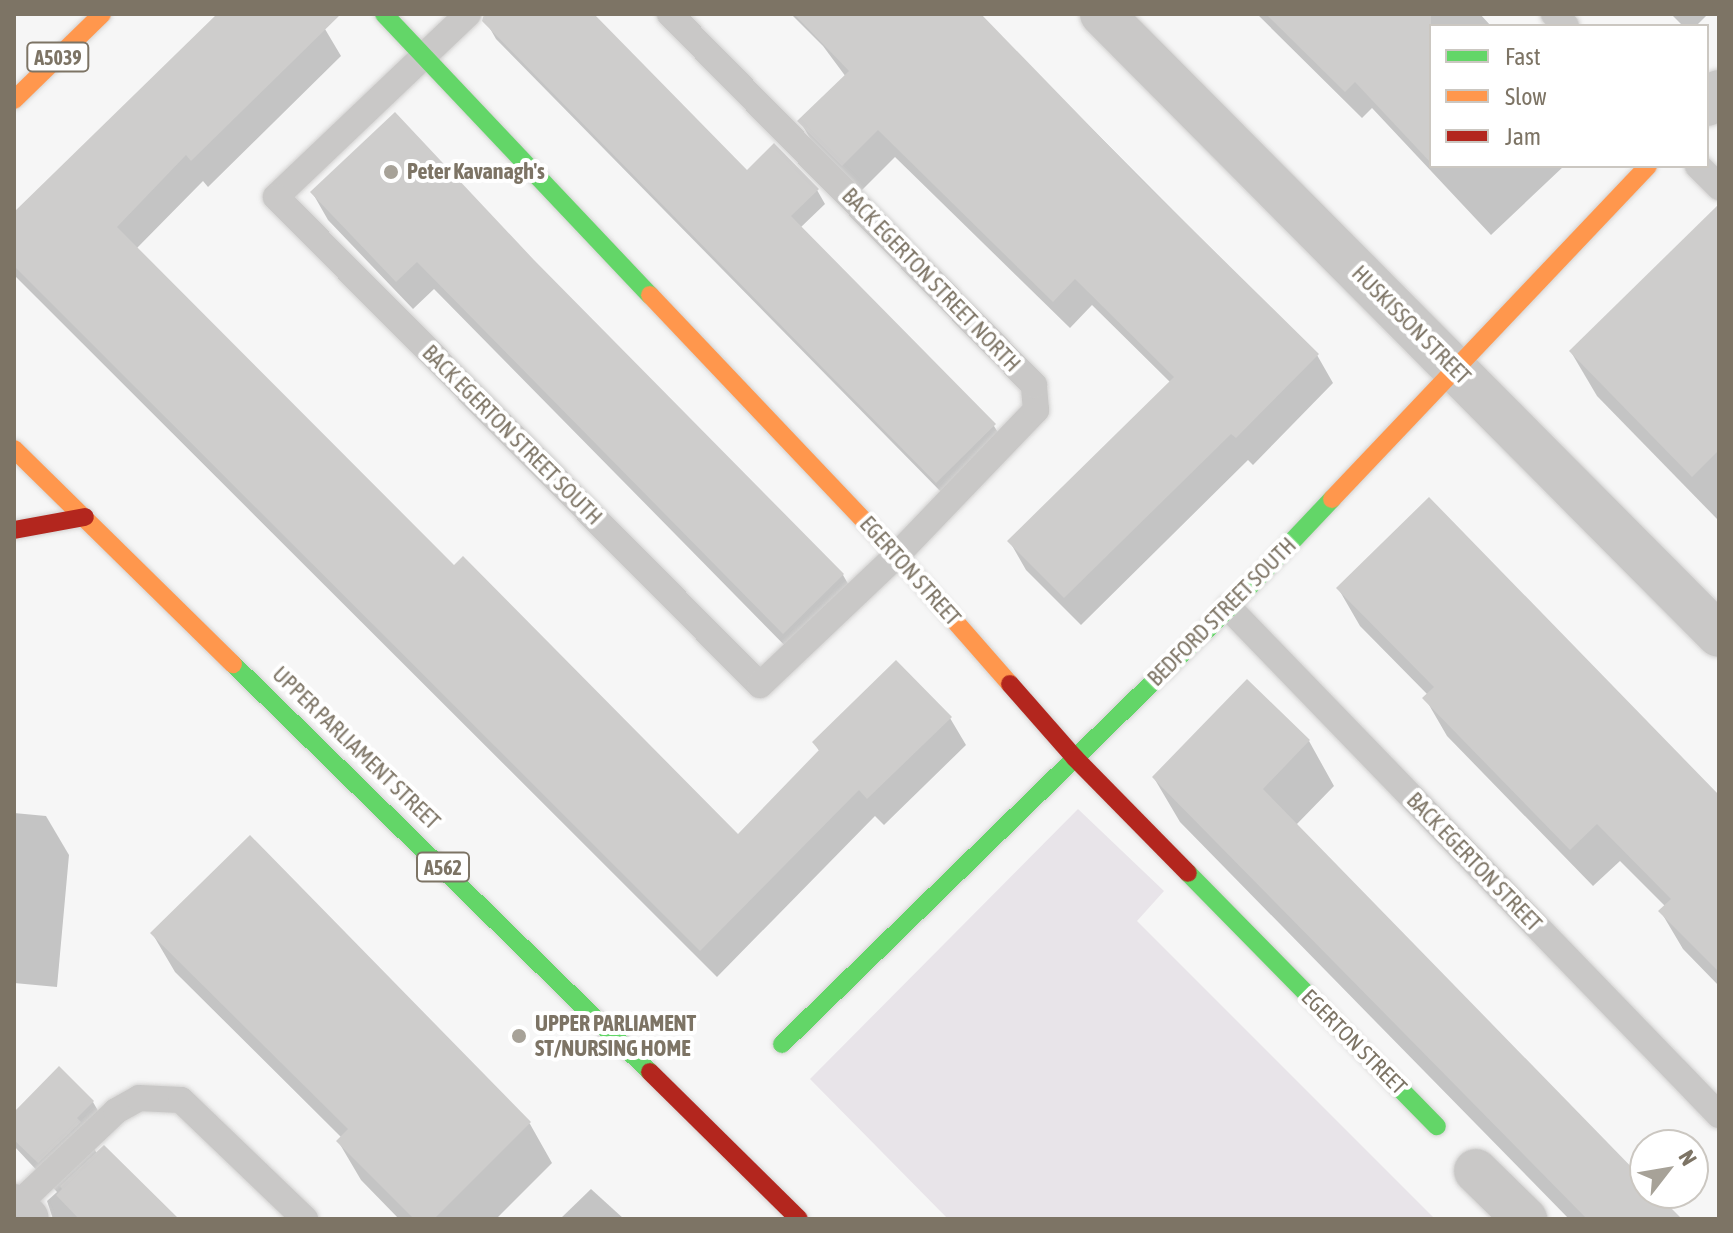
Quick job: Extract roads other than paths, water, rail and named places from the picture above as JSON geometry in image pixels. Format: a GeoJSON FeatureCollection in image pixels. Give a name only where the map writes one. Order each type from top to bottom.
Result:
{"type":"FeatureCollection","features":[{"type":"Feature","properties":{"kind":"main road","name":"A5039"},"geometry":{"type":"LineString","coordinates":[[14,100],[102,14]]}},
{"type":"Feature","properties":{"kind":"main road","name":"EGERTON STREET"},"geometry":{"type":"LineString","coordinates":[[384,14],[897,555],[1075,758],[1437,1126]]}},
{"type":"Feature","properties":{"kind":"main road","name":"BEDFORD STREET SOUTH"},"geometry":{"type":"LineString","coordinates":[[782,1044],[1229,608],[1646,168]]}},
{"type":"Feature","properties":{"kind":"main road","name":"UPPER PARLIAMENT STREET"},"geometry":{"type":"LineString","coordinates":[[14,449],[799,1219]]}},
{"type":"Feature","properties":{"kind":"main road"},"geometry":{"type":"LineString","coordinates":[[14,530],[85,517]]}},
{"type":"Feature","properties":{"kind":"street","name":"HUSKISSON STREET"},"geometry":{"type":"LineString","coordinates":[[1102,14],[1719,635]]}},
{"type":"Feature","properties":{"kind":"street"},"geometry":{"type":"LineString","coordinates":[[1476,1171],[1525,1219]]}},
{"type":"Feature","properties":{"kind":"street"},"geometry":{"type":"LineString","coordinates":[[14,1206],[27,1219]]}},
{"type":"Feature","properties":{"kind":"lane"},"geometry":{"type":"LineString","coordinates":[[426,56],[468,14]]}},
{"type":"Feature","properties":{"kind":"lane","name":"BACK EGERTON STREET NORTH"},"geometry":{"type":"LineString","coordinates":[[670,14],[1034,385],[1036,410],[897,555]]}},
{"type":"Feature","properties":{"kind":"lane","name":"BACK EGERTON STREET SOUTH"},"geometry":{"type":"LineString","coordinates":[[426,56],[276,197],[760,685],[897,555]]}},
{"type":"Feature","properties":{"kind":"lane"},"geometry":{"type":"LineString","coordinates":[[1700,168],[1719,187]]}},
{"type":"Feature","properties":{"kind":"lane","name":"BACK EGERTON STREET"},"geometry":{"type":"LineString","coordinates":[[1229,608],[1719,1115]]}},
{"type":"Feature","properties":{"kind":"lane"},"geometry":{"type":"LineString","coordinates":[[14,1206],[116,1111],[139,1098],[181,1100],[305,1219]]}},
{"type":"Feature","properties":{"kind":"place","name":"Peter Kavanagh's"},"geometry":{"type":"Point","coordinates":[391,172]}},
{"type":"Feature","properties":{"kind":"place","name":"UPPER PARLIAMENT ST/NURSING HOME"},"geometry":{"type":"Point","coordinates":[519,1036]}}]}
